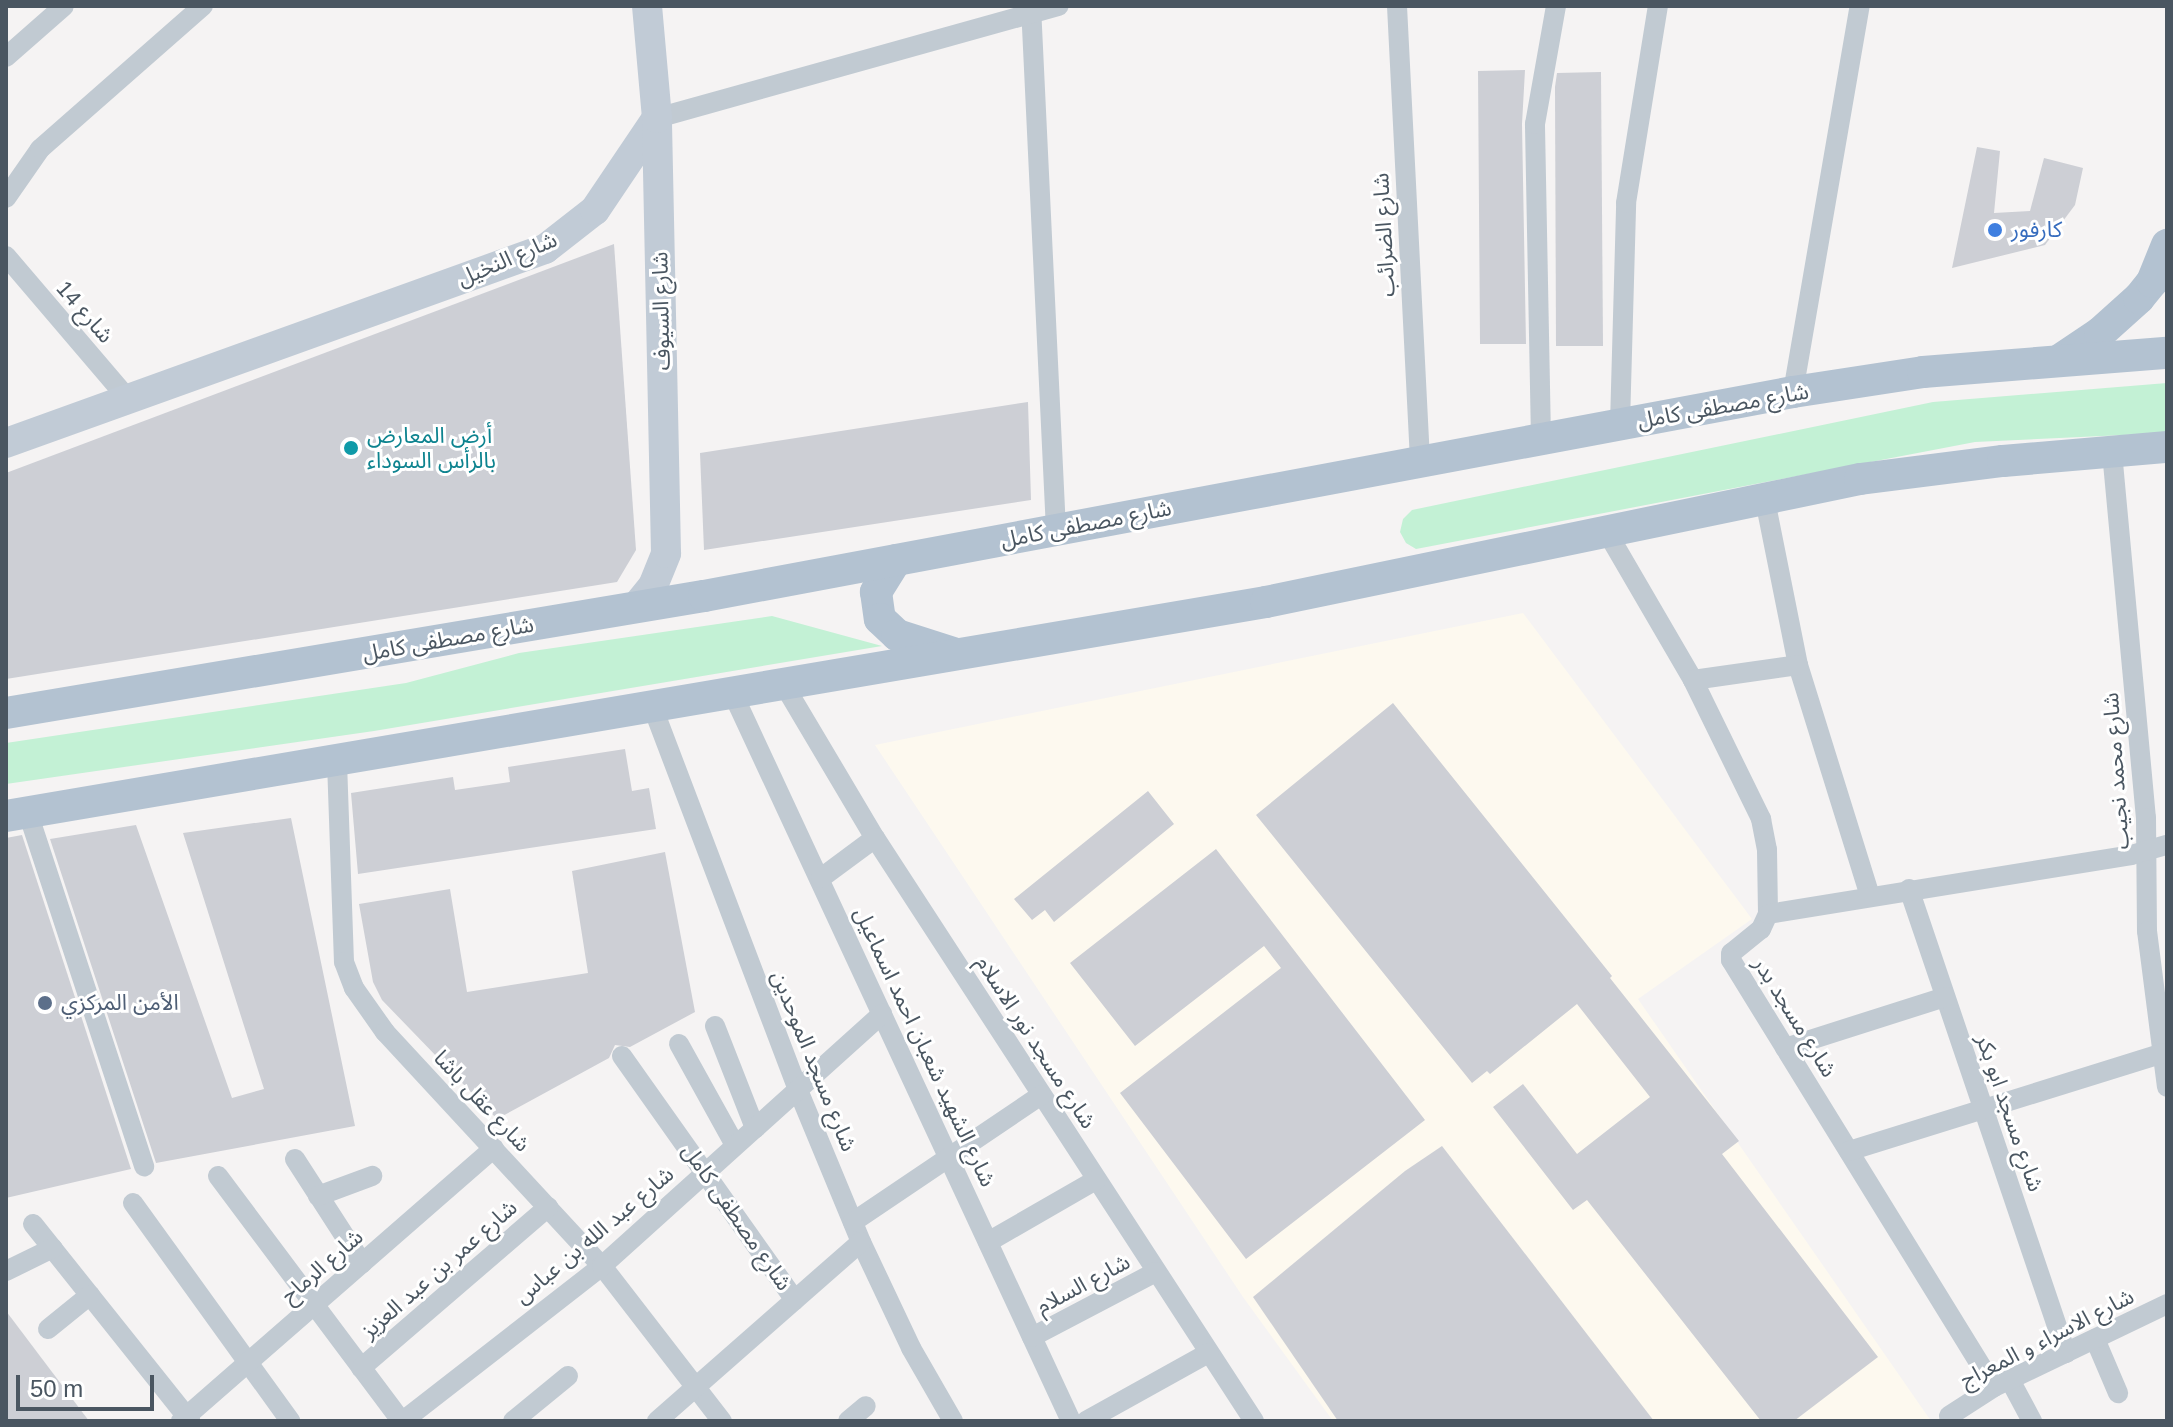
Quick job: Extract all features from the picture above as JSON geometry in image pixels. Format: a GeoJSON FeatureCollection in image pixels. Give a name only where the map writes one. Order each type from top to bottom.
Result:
{"type":"FeatureCollection","features":[{"type":"Feature","properties":{"kind":"main road","name":"شارع السيوف"},"geometry":{"type":"LineString","coordinates":[[636,607],[653,586],[666,553],[657,118],[647,6]]}},
{"type":"Feature","properties":{"kind":"main road","name":"شارع النخيل"},"geometry":{"type":"LineString","coordinates":[[6,443],[545,249],[595,210],[657,118]]}},
{"type":"Feature","properties":{"kind":"main road"},"geometry":{"type":"LineString","coordinates":[[2057,361],[2160,288],[2167,245]]}},
{"type":"Feature","properties":{"kind":"main road","name":"شارع مصطفى كامل"},"geometry":{"type":"LineString","coordinates":[[6,713],[636,607],[1793,392],[1923,372],[2167,353]]}},
{"type":"Feature","properties":{"kind":"main road"},"geometry":{"type":"LineString","coordinates":[[17,814],[1266,602],[1608,534],[1860,479],[2167,447]]}},
{"type":"Feature","properties":{"kind":"main road"},"geometry":{"type":"LineString","coordinates":[[896,560],[876,592],[880,619],[897,635],[959,655]]}},
{"type":"Feature","properties":{"kind":"street"},"geometry":{"type":"LineString","coordinates":[[6,57],[64,6]]}},
{"type":"Feature","properties":{"kind":"street"},"geometry":{"type":"LineString","coordinates":[[6,198],[40,149],[203,6]]}},
{"type":"Feature","properties":{"kind":"street"},"geometry":{"type":"LineString","coordinates":[[657,118],[1031,10],[1059,6]]}},
{"type":"Feature","properties":{"kind":"street","name":"شارع الضرائب"},"geometry":{"type":"LineString","coordinates":[[1397,6],[1420,462]]}},
{"type":"Feature","properties":{"kind":"street"},"geometry":{"type":"LineString","coordinates":[[1541,439],[1535,124],[1556,6]]}},
{"type":"Feature","properties":{"kind":"street"},"geometry":{"type":"LineString","coordinates":[[1620,424],[1626,203],[1658,6]]}},
{"type":"Feature","properties":{"kind":"street"},"geometry":{"type":"LineString","coordinates":[[1793,392],[1860,6]]}},
{"type":"Feature","properties":{"kind":"street"},"geometry":{"type":"LineString","coordinates":[[1031,10],[1056,530]]}},
{"type":"Feature","properties":{"kind":"street","name":"شارع 14"},"geometry":{"type":"LineString","coordinates":[[6,256],[128,399]]}},
{"type":"Feature","properties":{"kind":"street","name":"شارع محمد نجيب"},"geometry":{"type":"LineString","coordinates":[[2112,452],[2147,851],[2147,931],[2167,1087]]}},
{"type":"Feature","properties":{"kind":"street"},"geometry":{"type":"LineString","coordinates":[[1765,500],[1798,665],[1870,896]]}},
{"type":"Feature","properties":{"kind":"street"},"geometry":{"type":"LineString","coordinates":[[1608,534],[1693,680],[1761,819],[1767,850],[1768,914],[2147,851],[2167,845]]}},
{"type":"Feature","properties":{"kind":"street"},"geometry":{"type":"LineString","coordinates":[[1693,680],[1798,665]]}},
{"type":"Feature","properties":{"kind":"street","name":"شارع مسجد نور الاسلام"},"geometry":{"type":"LineString","coordinates":[[784,685],[875,838],[1254,1421]]}},
{"type":"Feature","properties":{"kind":"street","name":"شارع الشهيد شعبان احمد اسماعيل"},"geometry":{"type":"LineString","coordinates":[[733,694],[1071,1421]]}},
{"type":"Feature","properties":{"kind":"street","name":"شارع مسجد الموحدين"},"geometry":{"type":"LineString","coordinates":[[653,708],[798,1090],[861,1242],[911,1348],[953,1421]]}},
{"type":"Feature","properties":{"kind":"street","name":"شارع عقل باشا"},"geometry":{"type":"LineString","coordinates":[[337,762],[344,962],[354,988],[385,1032],[602,1266],[722,1421]]}},
{"type":"Feature","properties":{"kind":"street"},"geometry":{"type":"LineString","coordinates":[[17,814],[144,1166]]}},
{"type":"Feature","properties":{"kind":"street"},"geometry":{"type":"LineString","coordinates":[[821,878],[875,838]]}},
{"type":"Feature","properties":{"kind":"street","name":"شارع مسجد ابو بكر"},"geometry":{"type":"LineString","coordinates":[[1909,889],[2066,1353]]}},
{"type":"Feature","properties":{"kind":"street","name":"شارع مسجد بدر"},"geometry":{"type":"LineString","coordinates":[[1768,914],[1761,929],[1730,958],[1849,1151],[2002,1384],[2032,1421]]}},
{"type":"Feature","properties":{"kind":"street"},"geometry":{"type":"LineString","coordinates":[[1785,1048],[1945,997]]}},
{"type":"Feature","properties":{"kind":"street","name":"شارع عبد الله بن عباس"},"geometry":{"type":"LineString","coordinates":[[402,1421],[602,1266],[882,1014]]}},
{"type":"Feature","properties":{"kind":"street"},"geometry":{"type":"LineString","coordinates":[[715,1026],[755,1128]]}},
{"type":"Feature","properties":{"kind":"street"},"geometry":{"type":"LineString","coordinates":[[679,1044],[735,1145]]}},
{"type":"Feature","properties":{"kind":"street"},"geometry":{"type":"LineString","coordinates":[[1849,1151],[2163,1053]]}},
{"type":"Feature","properties":{"kind":"street","name":"شارع مصطفى كامل"},"geometry":{"type":"LineString","coordinates":[[622,1056],[795,1300]]}},
{"type":"Feature","properties":{"kind":"street"},"geometry":{"type":"LineString","coordinates":[[853,1222],[1041,1095]]}},
{"type":"Feature","properties":{"kind":"street","name":"شارع الرماح"},"geometry":{"type":"LineString","coordinates":[[186,1419],[246,1363],[494,1148]]}},
{"type":"Feature","properties":{"kind":"street"},"geometry":{"type":"LineString","coordinates":[[295,1159],[362,1263]]}},
{"type":"Feature","properties":{"kind":"street"},"geometry":{"type":"LineString","coordinates":[[218,1176],[402,1421]]}},
{"type":"Feature","properties":{"kind":"street"},"geometry":{"type":"LineString","coordinates":[[318,1196],[372,1176]]}},
{"type":"Feature","properties":{"kind":"street"},"geometry":{"type":"LineString","coordinates":[[988,1242],[1096,1180]]}},
{"type":"Feature","properties":{"kind":"street"},"geometry":{"type":"LineString","coordinates":[[133,1203],[290,1421]]}},
{"type":"Feature","properties":{"kind":"street","name":"شارع عمر بن عبد العزيز"},"geometry":{"type":"LineString","coordinates":[[361,1368],[548,1207]]}},
{"type":"Feature","properties":{"kind":"street"},"geometry":{"type":"LineString","coordinates":[[33,1224],[186,1419]]}},
{"type":"Feature","properties":{"kind":"street"},"geometry":{"type":"LineString","coordinates":[[657,1421],[861,1242]]}},
{"type":"Feature","properties":{"kind":"street"},"geometry":{"type":"LineString","coordinates":[[6,1271],[53,1248]]}},
{"type":"Feature","properties":{"kind":"street","name":"شارع السلام"},"geometry":{"type":"LineString","coordinates":[[1032,1337],[1156,1272]]}},
{"type":"Feature","properties":{"kind":"street"},"geometry":{"type":"LineString","coordinates":[[48,1329],[90,1295]]}},
{"type":"Feature","properties":{"kind":"street","name":"شارع الاسراء و المعراج"},"geometry":{"type":"LineString","coordinates":[[1949,1416],[2002,1384],[2167,1304]]}},
{"type":"Feature","properties":{"kind":"street"},"geometry":{"type":"LineString","coordinates":[[2095,1339],[2118,1393]]}},
{"type":"Feature","properties":{"kind":"street"},"geometry":{"type":"LineString","coordinates":[[1086,1421],[1208,1353]]}},
{"type":"Feature","properties":{"kind":"street"},"geometry":{"type":"LineString","coordinates":[[513,1421],[568,1376]]}},
{"type":"Feature","properties":{"kind":"street"},"geometry":{"type":"LineString","coordinates":[[848,1421],[866,1406]]}},
{"type":"Feature","properties":{"kind":"shaded area"},"geometry":{"type":"Polygon","coordinates":[[[1523,613],[1752,919],[1638,999],[1931,1421],[1333,1421],[1243,1297],[875,745],[1523,613]]]}},
{"type":"Feature","properties":{"kind":"green space"},"geometry":{"type":"Polygon","coordinates":[[[2167,383],[2167,433],[1975,442],[1416,549],[1406,543],[1400,532],[1403,519],[1412,510],[1933,402],[2167,383]]]}},
{"type":"Feature","properties":{"kind":"green space"},"geometry":{"type":"Polygon","coordinates":[[[772,616],[882,646],[374,731],[6,784],[6,743],[406,683],[519,653],[772,616]]]}},
{"type":"Feature","properties":{"kind":"building"},"geometry":{"type":"Polygon","coordinates":[[[1525,70],[1522,124],[1526,344],[1480,344],[1478,71],[1525,70]]]}},
{"type":"Feature","properties":{"kind":"building"},"geometry":{"type":"Polygon","coordinates":[[[1601,72],[1603,346],[1556,346],[1557,73],[1601,72]]]}},
{"type":"Feature","properties":{"kind":"building"},"geometry":{"type":"Polygon","coordinates":[[[1977,147],[2000,151],[1994,213],[2030,211],[2044,158],[2083,168],[2075,205],[2045,245],[1952,268],[1977,147]]]}},
{"type":"Feature","properties":{"kind":"building","name":"أرض المعارض بالرأس السوداء"},"geometry":{"type":"Polygon","coordinates":[[[614,244],[636,550],[617,582],[6,679],[6,473],[614,244]]]}},
{"type":"Feature","properties":{"kind":"building"},"geometry":{"type":"Polygon","coordinates":[[[1028,402],[1031,500],[704,550],[700,453],[1028,402]]]}},
{"type":"Feature","properties":{"kind":"building"},"geometry":{"type":"Polygon","coordinates":[[[1393,703],[1612,976],[1610,978],[1739,1141],[1722,1154],[1878,1357],[1794,1421],[1761,1421],[1587,1200],[1573,1210],[1493,1107],[1523,1084],[1577,1154],[1650,1097],[1577,1004],[1490,1074],[1487,1071],[1472,1083],[1256,815],[1393,703]]]}},
{"type":"Feature","properties":{"kind":"building"},"geometry":{"type":"Polygon","coordinates":[[[625,749],[632,791],[649,788],[656,829],[358,874],[351,793],[453,777],[455,790],[510,782],[508,767],[625,749]]]}},
{"type":"Feature","properties":{"kind":"building"},"geometry":{"type":"Polygon","coordinates":[[[1148,791],[1174,824],[1054,922],[1045,910],[1032,920],[1014,899],[1148,791]]]}},
{"type":"Feature","properties":{"kind":"building"},"geometry":{"type":"Polygon","coordinates":[[[291,818],[355,1126],[156,1163],[50,839],[136,825],[232,1098],[264,1089],[183,833],[291,818]]]}},
{"type":"Feature","properties":{"kind":"building","name":"الأمن المركزي"},"geometry":{"type":"Polygon","coordinates":[[[22,835],[131,1169],[6,1198],[6,838],[22,835]]]}},
{"type":"Feature","properties":{"kind":"building"},"geometry":{"type":"Polygon","coordinates":[[[1216,849],[1425,1120],[1246,1259],[1120,1093],[1281,968],[1264,946],[1135,1046],[1070,963],[1216,849]]]}},
{"type":"Feature","properties":{"kind":"building"},"geometry":{"type":"Polygon","coordinates":[[[665,852],[695,1012],[630,1047],[615,1045],[609,1058],[497,1119],[382,1000],[373,982],[359,904],[450,889],[467,992],[588,973],[572,871],[665,852]]]}},
{"type":"Feature","properties":{"kind":"building"},"geometry":{"type":"Polygon","coordinates":[[[1442,1146],[1654,1421],[1338,1421],[1253,1297],[1405,1171],[1442,1146]]]}},
{"type":"Feature","properties":{"kind":"building"},"geometry":{"type":"Polygon","coordinates":[[[6,1311],[89,1421],[6,1421],[6,1311]]]}},
{"type":"Feature","properties":{"kind":"place","name":"كارفور"},"geometry":{"type":"Point","coordinates":[1995,230]}},
{"type":"Feature","properties":{"kind":"place","name":"أرض المعارض بالرأس السوداء"},"geometry":{"type":"Point","coordinates":[351,448]}},
{"type":"Feature","properties":{"kind":"place","name":"الأمن المركزي"},"geometry":{"type":"Point","coordinates":[45,1003]}}]}
